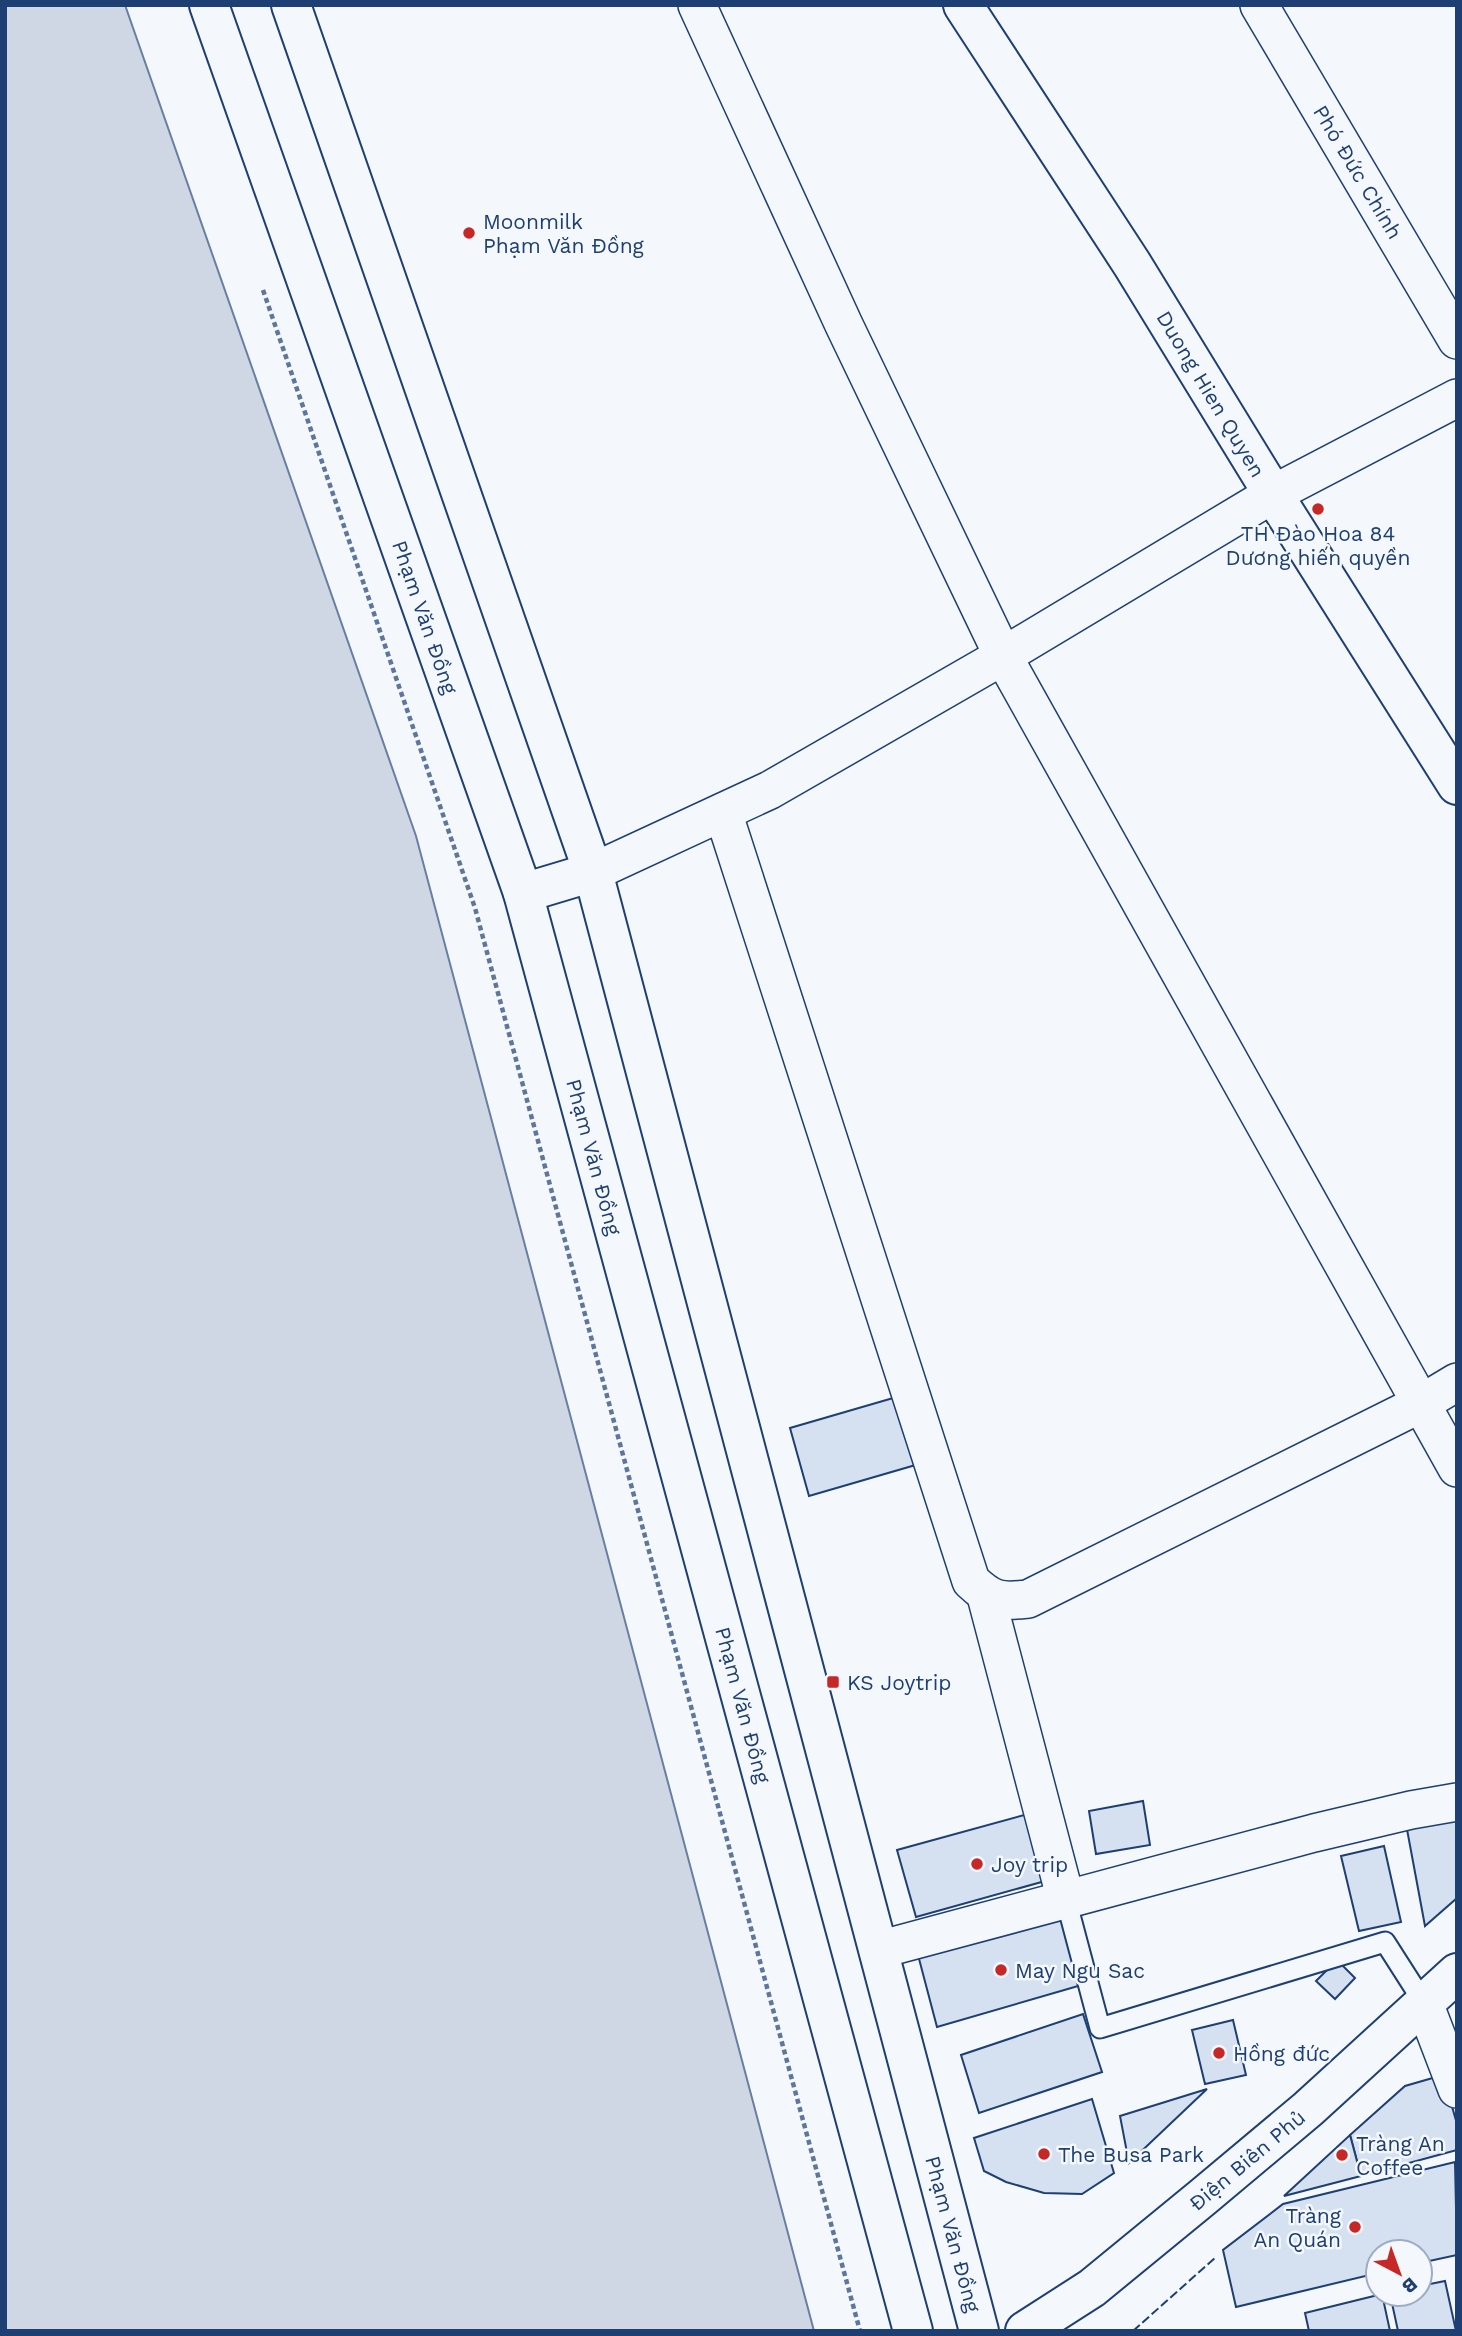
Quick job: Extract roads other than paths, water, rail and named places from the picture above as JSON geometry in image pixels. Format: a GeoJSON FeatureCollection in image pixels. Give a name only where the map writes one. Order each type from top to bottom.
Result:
{"type":"FeatureCollection","features":[{"type":"Feature","properties":{"kind":"main road","name":"Phạm Văn Đồng"},"geometry":{"type":"LineString","coordinates":[[209,5],[523,893],[913,2331]]}},
{"type":"Feature","properties":{"kind":"main road","name":"Phạm Văn Đồng"},"geometry":{"type":"LineString","coordinates":[[291,5],[593,872],[979,2331]]}},
{"type":"Feature","properties":{"kind":"main road","name":"Duong Hien Quyen"},"geometry":{"type":"LineString","coordinates":[[963,5],[1132,264],[1457,785]]}},
{"type":"Feature","properties":{"kind":"main road"},"geometry":{"type":"LineString","coordinates":[[523,893],[593,872]]}},
{"type":"Feature","properties":{"kind":"main road","name":"Điện Biên Phủ"},"geometry":{"type":"LineString","coordinates":[[1026,2331],[1092,2288],[1203,2197],[1308,2109],[1457,1973]]}},
{"type":"Feature","properties":{"kind":"street"},"geometry":{"type":"LineString","coordinates":[[698,5],[844,325],[1003,656],[1457,1468]]}},
{"type":"Feature","properties":{"kind":"street","name":"Phó Đức Chính"},"geometry":{"type":"LineString","coordinates":[[1259,5],[1457,340]]}},
{"type":"Feature","properties":{"kind":"street"},"geometry":{"type":"LineString","coordinates":[[593,872],[770,790],[1003,656],[1273,494],[1457,398]]}},
{"type":"Feature","properties":{"kind":"street"},"geometry":{"type":"LineString","coordinates":[[723,812],[971,1581],[986,1596],[1005,1602],[1028,1599],[1422,1404],[1457,1381]]}},
{"type":"Feature","properties":{"kind":"street"},"geometry":{"type":"LineString","coordinates":[[986,1596],[1066,1900]]}},
{"type":"Feature","properties":{"kind":"street"},"geometry":{"type":"LineString","coordinates":[[878,1950],[1314,1833],[1457,1802]]}},
{"type":"Feature","properties":{"kind":"street"},"geometry":{"type":"LineString","coordinates":[[1424,2003],[1457,2089]]}},
{"type":"Feature","properties":{"kind":"lane"},"geometry":{"type":"LineString","coordinates":[[1066,1900],[1100,2028],[1385,1942],[1424,2003]]}},
{"type":"Feature","properties":{"kind":"place","name":"Moonmilk Phạm Văn Đồng"},"geometry":{"type":"Point","coordinates":[469,233]}},
{"type":"Feature","properties":{"kind":"place","name":"TH Đào Hoa 84 Dương hiến quyền"},"geometry":{"type":"Point","coordinates":[1318,509]}},
{"type":"Feature","properties":{"kind":"place","name":"KS Joytrip"},"geometry":{"type":"Point","coordinates":[833,1682]}},
{"type":"Feature","properties":{"kind":"place","name":"Joy trip"},"geometry":{"type":"Point","coordinates":[977,1864]}},
{"type":"Feature","properties":{"kind":"place","name":"May Ngu Sac"},"geometry":{"type":"Point","coordinates":[1001,1970]}},
{"type":"Feature","properties":{"kind":"place","name":"Hồng đức"},"geometry":{"type":"Point","coordinates":[1219,2053]}},
{"type":"Feature","properties":{"kind":"place","name":"The Busa Park"},"geometry":{"type":"Point","coordinates":[1044,2154]}},
{"type":"Feature","properties":{"kind":"place","name":"Tràng An Coffee"},"geometry":{"type":"Point","coordinates":[1342,2155]}},
{"type":"Feature","properties":{"kind":"place","name":"Tràng An Quán"},"geometry":{"type":"Point","coordinates":[1355,2227]}}]}
